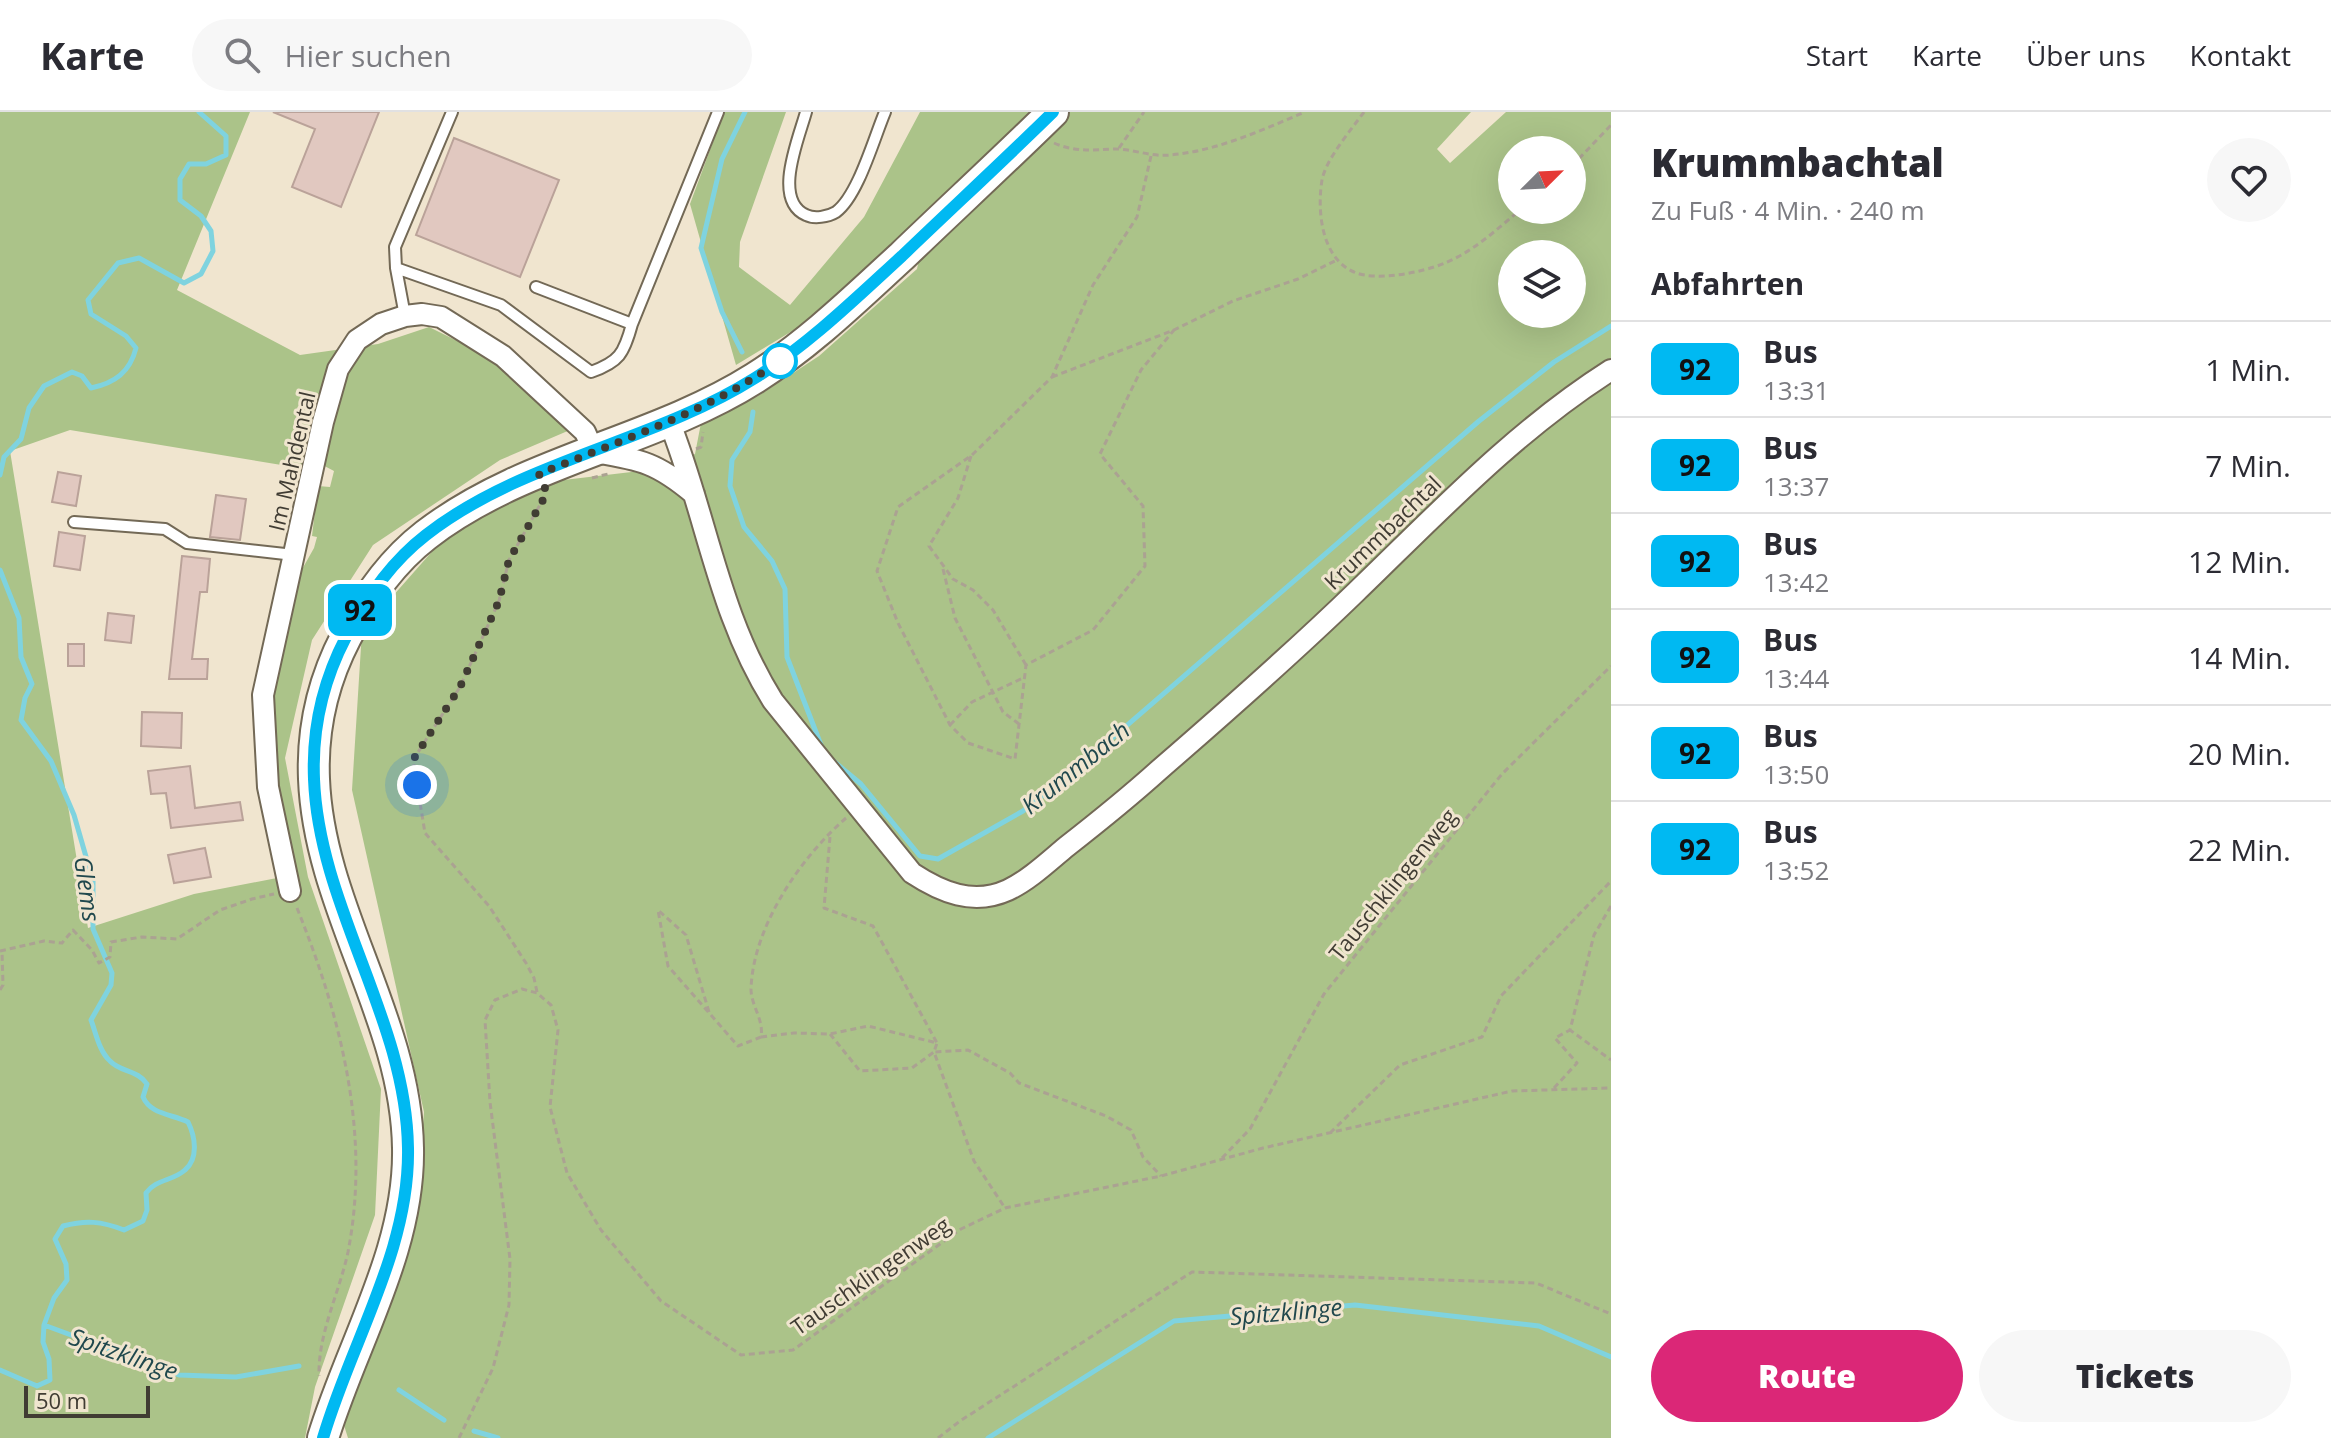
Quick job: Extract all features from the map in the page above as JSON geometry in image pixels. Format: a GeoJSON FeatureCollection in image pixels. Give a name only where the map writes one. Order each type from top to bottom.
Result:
{"type":"FeatureCollection","features":[{"type":"Feature","properties":{"kind":"main road"},"geometry":{"type":"LineString","coordinates":[[328,1435],[396,1239],[406,1198],[408,1149],[406,1115],[393,1049],[340,904],[323,846],[314,779],[318,718],[326,685],[359,611],[391,568],[424,536],[451,518],[539,474],[669,421],[752,380],[802,345],[1050,126]]}},
{"type":"Feature","properties":{"kind":"street","name":"Im Mahdental"},"geometry":{"type":"LineString","coordinates":[[290,891],[268,787],[263,695],[338,369],[357,340],[381,324],[405,316],[422,314],[441,317],[503,356],[585,432],[594,452]]}},
{"type":"Feature","properties":{"kind":"street","name":"Krummbachtal"},"geometry":{"type":"LineString","coordinates":[[669,421],[735,630],[753,670],[789,723],[912,873],[936,889],[955,896],[979,897],[1006,891],[1032,875],[1128,798],[1244,696],[1502,451],[1611,370]]}},
{"type":"Feature","properties":{"kind":"street"},"geometry":{"type":"LineString","coordinates":[[594,452],[639,461],[668,472],[694,494]]}},
{"type":"Feature","properties":{"kind":"lane"},"geometry":{"type":"LineString","coordinates":[[405,316],[395,247],[452,112]]}},
{"type":"Feature","properties":{"kind":"lane"},"geometry":{"type":"LineString","coordinates":[[396,268],[501,305],[591,372],[614,364],[626,345],[718,112]]}},
{"type":"Feature","properties":{"kind":"lane"},"geometry":{"type":"LineString","coordinates":[[806,112],[789,175],[789,198],[806,216],[820,217],[835,212],[851,194],[885,112]]}},
{"type":"Feature","properties":{"kind":"lane"},"geometry":{"type":"LineString","coordinates":[[536,287],[632,324]]}},
{"type":"Feature","properties":{"kind":"lane"},"geometry":{"type":"LineString","coordinates":[[74,522],[165,529],[187,543],[294,555]]}},
{"type":"Feature","properties":{"kind":"path"},"geometry":{"type":"LineString","coordinates":[[1119,149],[1144,112]]}},
{"type":"Feature","properties":{"kind":"path"},"geometry":{"type":"LineString","coordinates":[[1050,126],[1067,149],[1119,149],[1151,156],[1172,155],[1236,140],[1305,112]]}},
{"type":"Feature","properties":{"kind":"path"},"geometry":{"type":"LineString","coordinates":[[1364,112],[1323,177],[1320,219],[1328,244],[1338,260],[1355,273],[1384,276],[1418,272],[1445,263],[1480,244],[1504,224]]}},
{"type":"Feature","properties":{"kind":"path"},"geometry":{"type":"LineString","coordinates":[[1586,151],[1611,125]]}},
{"type":"Feature","properties":{"kind":"path"},"geometry":{"type":"LineString","coordinates":[[972,455],[958,498],[929,546],[953,579],[973,590],[993,610],[1026,665],[1015,759],[968,743],[950,725],[898,623],[877,571],[898,507],[972,455],[1052,377],[1093,285],[1137,217],[1151,156]]}},
{"type":"Feature","properties":{"kind":"path"},"geometry":{"type":"LineString","coordinates":[[1052,377],[1174,330],[1233,301],[1298,279],[1338,260]]}},
{"type":"Feature","properties":{"kind":"path"},"geometry":{"type":"LineString","coordinates":[[1026,665],[1093,630],[1145,566],[1143,506],[1100,454],[1141,370],[1174,330]]}},
{"type":"Feature","properties":{"kind":"path"},"geometry":{"type":"LineString","coordinates":[[582,481],[636,470],[639,461]]}},
{"type":"Feature","properties":{"kind":"path","name":"Tauschklingenweg"},"geometry":{"type":"LineString","coordinates":[[539,474],[547,493],[509,560],[499,601],[460,687],[413,760],[425,833],[489,906],[526,963],[537,993],[551,1005],[558,1030],[550,1107],[567,1173],[601,1230],[661,1301],[741,1355],[793,1350],[961,1229],[1005,1208],[1161,1176],[1219,1160],[1250,1129],[1324,994],[1502,774],[1611,666]]}},
{"type":"Feature","properties":{"kind":"path"},"geometry":{"type":"LineString","coordinates":[[943,565],[955,618],[1003,712],[1019,724]]}},
{"type":"Feature","properties":{"kind":"path"},"geometry":{"type":"LineString","coordinates":[[950,725],[972,702],[1024,677]]}},
{"type":"Feature","properties":{"kind":"path"},"geometry":{"type":"LineString","coordinates":[[761,1037],[763,1025],[751,993],[761,938],[802,863],[858,808]]}},
{"type":"Feature","properties":{"kind":"path"},"geometry":{"type":"LineString","coordinates":[[830,835],[824,908],[873,926],[937,1043],[934,1052],[974,1161],[1005,1208]]}},
{"type":"Feature","properties":{"kind":"path"},"geometry":{"type":"LineString","coordinates":[[1329,1134],[1400,1065],[1482,1037],[1501,996],[1611,881]]}},
{"type":"Feature","properties":{"kind":"path"},"geometry":{"type":"LineString","coordinates":[[0,990],[3,985],[1,951],[44,941],[62,943],[73,930],[92,950],[99,963],[110,957],[111,942],[142,937],[177,939],[220,910],[290,891],[327,990],[345,1055],[352,1094],[356,1156],[348,1253],[319,1354],[319,1382]]}},
{"type":"Feature","properties":{"kind":"path"},"geometry":{"type":"LineString","coordinates":[[1553,1090],[1577,1063],[1555,1038],[1570,1030],[1594,935],[1611,906]]}},
{"type":"Feature","properties":{"kind":"path"},"geometry":{"type":"LineString","coordinates":[[709,1012],[686,935],[658,910],[668,966],[738,1046],[761,1037],[794,1033],[830,1034],[868,1026],[937,1043]]}},
{"type":"Feature","properties":{"kind":"path"},"geometry":{"type":"LineString","coordinates":[[459,1438],[493,1368],[509,1305],[510,1259],[490,1102],[485,1020],[495,1000],[522,989],[537,993]]}},
{"type":"Feature","properties":{"kind":"path"},"geometry":{"type":"LineString","coordinates":[[1570,1030],[1611,1060]]}},
{"type":"Feature","properties":{"kind":"path"},"geometry":{"type":"LineString","coordinates":[[830,1034],[860,1071],[912,1068],[934,1052],[968,1050],[1010,1073],[1019,1083],[1106,1116],[1131,1130],[1143,1157],[1161,1176]]}},
{"type":"Feature","properties":{"kind":"path"},"geometry":{"type":"LineString","coordinates":[[1219,1160],[1512,1091],[1611,1088]]}},
{"type":"Feature","properties":{"kind":"path"},"geometry":{"type":"LineString","coordinates":[[938,1438],[1192,1272],[1536,1283],[1611,1314]]}},
{"type":"Feature","properties":{"kind":"green space"},"geometry":{"type":"Polygon","coordinates":[[[0,112],[250,112],[177,290],[300,355],[378,344],[429,327],[502,363],[570,430],[500,460],[373,545],[312,640],[285,758],[308,877],[381,1089],[375,1215],[315,1387],[305,1438],[0,1438],[0,112]],[[70,430],[10,451],[88,928],[194,894],[277,878],[256,763],[261,680],[282,605],[314,548],[317,537],[312,536],[318,486],[330,487],[334,471],[315,461],[312,470],[70,430]]]}},
{"type":"Feature","properties":{"kind":"green space"},"geometry":{"type":"Polygon","coordinates":[[[724,112],[786,112],[740,242],[739,267],[790,305],[864,217],[920,112],[1471,112],[1437,149],[1450,163],[1506,112],[1611,112],[1611,1438],[348,1438],[342,1419],[402,1269],[418,1190],[424,1112],[352,790],[362,631],[451,530],[555,481],[657,469],[695,454],[701,423],[758,396],[819,356],[917,269],[928,216],[817,316],[736,365],[690,204],[724,112]]]}},
{"type":"Feature","properties":{"kind":"building"},"geometry":{"type":"Polygon","coordinates":[[[273,112],[379,112],[341,207],[292,187],[315,129],[273,112]]]}},
{"type":"Feature","properties":{"kind":"building"},"geometry":{"type":"Polygon","coordinates":[[[454,138],[559,180],[520,277],[416,235],[454,138]]]}},
{"type":"Feature","properties":{"kind":"building"},"geometry":{"type":"Polygon","coordinates":[[[58,472],[81,476],[76,506],[52,502],[58,472]]]}},
{"type":"Feature","properties":{"kind":"building"},"geometry":{"type":"Polygon","coordinates":[[[216,495],[246,499],[240,540],[210,537],[216,495]]]}},
{"type":"Feature","properties":{"kind":"building"},"geometry":{"type":"Polygon","coordinates":[[[59,532],[85,536],[80,570],[54,566],[59,532]]]}},
{"type":"Feature","properties":{"kind":"building"},"geometry":{"type":"Polygon","coordinates":[[[182,556],[210,559],[207,592],[200,592],[192,659],[208,659],[207,679],[169,679],[182,556]]]}},
{"type":"Feature","properties":{"kind":"building"},"geometry":{"type":"Polygon","coordinates":[[[108,613],[134,616],[131,643],[105,640],[108,613]]]}},
{"type":"Feature","properties":{"kind":"building"},"geometry":{"type":"Polygon","coordinates":[[[68,644],[84,644],[84,666],[68,666],[68,644]]]}},
{"type":"Feature","properties":{"kind":"building"},"geometry":{"type":"Polygon","coordinates":[[[142,712],[182,713],[181,748],[141,746],[142,712]]]}},
{"type":"Feature","properties":{"kind":"building"},"geometry":{"type":"Polygon","coordinates":[[[190,766],[195,808],[240,802],[243,820],[171,828],[166,793],[151,794],[148,771],[190,766]]]}},
{"type":"Feature","properties":{"kind":"building"},"geometry":{"type":"Polygon","coordinates":[[[205,848],[211,877],[174,883],[168,855],[205,848]]]}},
{"type":"Feature","properties":{"kind":"waterway","name":"Glems"},"geometry":{"type":"LineString","coordinates":[[0,475],[4,457],[21,439],[29,408],[44,386],[72,372],[82,376],[91,388],[100,386],[120,375],[130,364],[136,348],[126,336],[91,314],[88,300],[118,263],[139,258],[184,283],[201,274],[213,251],[211,231],[201,216],[180,200],[180,179],[189,164],[206,164],[226,155],[226,136],[199,112]]}},
{"type":"Feature","properties":{"kind":"waterway","name":"Krummbach"},"geometry":{"type":"LineString","coordinates":[[742,352],[722,312],[701,248],[722,159],[745,112]]}},
{"type":"Feature","properties":{"kind":"waterway","name":"Krummbach"},"geometry":{"type":"LineString","coordinates":[[831,759],[861,784],[920,856],[938,859],[1023,811],[1073,772],[1479,421],[1554,362],[1611,326]]}},
{"type":"Feature","properties":{"kind":"waterway","name":"Krummbach"},"geometry":{"type":"LineString","coordinates":[[753,412],[750,432],[732,460],[730,486],[744,527],[772,561],[785,589],[787,657],[821,745]]}},
{"type":"Feature","properties":{"kind":"waterway","name":"Glems"},"geometry":{"type":"LineString","coordinates":[[0,570],[19,618],[21,657],[32,684],[25,698],[21,720],[51,761],[74,815],[93,881],[93,929],[112,973],[111,985],[91,1020],[96,1036],[110,1061],[139,1076],[147,1084],[143,1097],[151,1107],[188,1122],[194,1147],[192,1159],[185,1170],[146,1193],[147,1210],[143,1221],[124,1230],[94,1222],[63,1226],[55,1239],[66,1264],[67,1280],[54,1298],[44,1325],[43,1342],[49,1359],[50,1380],[37,1386],[0,1370]]}},
{"type":"Feature","properties":{"kind":"waterway","name":"Spitzklinge"},"geometry":{"type":"LineString","coordinates":[[988,1438],[1174,1321],[1355,1305],[1539,1326],[1611,1357]]}},
{"type":"Feature","properties":{"kind":"waterway","name":"Spitzklinge"},"geometry":{"type":"LineString","coordinates":[[44,1325],[179,1375],[236,1377],[299,1366]]}},
{"type":"Feature","properties":{"kind":"waterway","name":"Spitzklinge"},"geometry":{"type":"LineString","coordinates":[[399,1390],[444,1420]]}},
{"type":"Feature","properties":{"kind":"waterway","name":"Spitzklinge"},"geometry":{"type":"LineString","coordinates":[[474,1431],[498,1438]]}},
{"type":"Feature","properties":{"kind":"bus line","name":"92"},"geometry":{"type":"LineString","coordinates":[[323,1438],[396,1239],[406,1198],[408,1173],[406,1115],[393,1049],[330,875],[317,815],[314,751],[318,718],[340,648],[359,611],[403,555],[451,518],[518,483],[727,394],[802,345],[873,283],[1053,112]]}},
{"type":"Feature","properties":{"kind":"route"},"geometry":{"type":"LineString","coordinates":[[417,785],[413,760],[460,687],[499,601],[509,560],[547,493],[539,474],[727,394],[780,361]]}}]}
